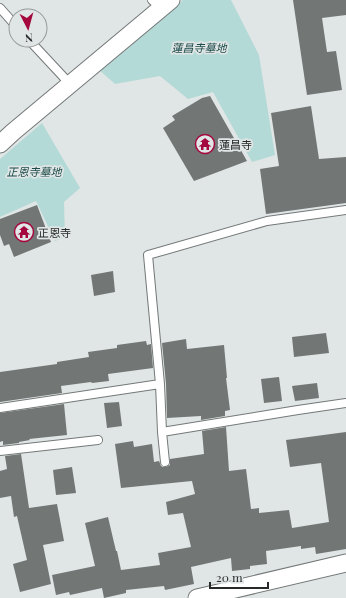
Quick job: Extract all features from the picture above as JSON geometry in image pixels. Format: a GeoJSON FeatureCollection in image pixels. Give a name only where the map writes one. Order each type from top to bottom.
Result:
{"type":"FeatureCollection","features":[{"type":"Feature","properties":{"kind":"street"},"geometry":{"type":"LineString","coordinates":[[0,144],[161,3]]}},
{"type":"Feature","properties":{"kind":"street"},"geometry":{"type":"LineString","coordinates":[[197,598],[346,563]]}},
{"type":"Feature","properties":{"kind":"lane"},"geometry":{"type":"LineString","coordinates":[[0,8],[8,17]]}},
{"type":"Feature","properties":{"kind":"lane"},"geometry":{"type":"LineString","coordinates":[[36,48],[70,84]]}},
{"type":"Feature","properties":{"kind":"lane"},"geometry":{"type":"LineString","coordinates":[[165,462],[160,384],[148,255],[267,221],[346,210]]}},
{"type":"Feature","properties":{"kind":"lane"},"geometry":{"type":"LineString","coordinates":[[0,408],[160,384]]}},
{"type":"Feature","properties":{"kind":"lane"},"geometry":{"type":"LineString","coordinates":[[162,432],[346,403]]}},
{"type":"Feature","properties":{"kind":"lane"},"geometry":{"type":"LineString","coordinates":[[0,451],[98,440]]}},
{"type":"Feature","properties":{"kind":"green space","name":"蓮昌寺墓地"},"geometry":{"type":"Polygon","coordinates":[[[183,0],[231,0],[259,55],[275,155],[252,162],[213,92],[188,99],[160,76],[115,84],[97,68],[183,0]]]}},
{"type":"Feature","properties":{"kind":"green space","name":"正恩寺墓地"},"geometry":{"type":"Polygon","coordinates":[[[42,123],[80,188],[64,202],[65,237],[55,241],[36,201],[0,217],[0,159],[42,123]]]}},
{"type":"Feature","properties":{"kind":"building"},"geometry":{"type":"Polygon","coordinates":[[[293,0],[346,0],[346,15],[322,18],[327,52],[336,51],[342,90],[307,95],[293,0]]]}},
{"type":"Feature","properties":{"kind":"building","name":"蓮昌寺"},"geometry":{"type":"Polygon","coordinates":[[[210,96],[247,161],[194,181],[163,128],[175,120],[172,116],[202,98],[210,96]]]}},
{"type":"Feature","properties":{"kind":"building"},"geometry":{"type":"Polygon","coordinates":[[[311,106],[319,159],[346,157],[346,203],[266,214],[260,169],[279,166],[271,113],[311,106]]]}},
{"type":"Feature","properties":{"kind":"building","name":"正恩寺"},"geometry":{"type":"Polygon","coordinates":[[[37,205],[51,242],[14,257],[9,244],[4,246],[0,235],[0,219],[37,205]]]}},
{"type":"Feature","properties":{"kind":"building"},"geometry":{"type":"Polygon","coordinates":[[[113,271],[115,292],[94,296],[91,275],[113,271]]]}},
{"type":"Feature","properties":{"kind":"building"},"geometry":{"type":"Polygon","coordinates":[[[326,333],[329,353],[294,357],[292,337],[326,333]]]}},
{"type":"Feature","properties":{"kind":"building"},"geometry":{"type":"Polygon","coordinates":[[[186,339],[187,349],[224,345],[230,410],[225,411],[225,416],[201,420],[201,416],[167,418],[166,384],[162,343],[186,339]]]}},
{"type":"Feature","properties":{"kind":"building"},"geometry":{"type":"Polygon","coordinates":[[[146,341],[147,345],[151,344],[153,368],[108,374],[109,381],[61,386],[62,393],[0,402],[0,372],[57,364],[57,362],[89,357],[88,352],[117,348],[117,345],[146,341]]]}},
{"type":"Feature","properties":{"kind":"building"},"geometry":{"type":"Polygon","coordinates":[[[279,377],[282,401],[264,403],[261,379],[279,377]]]}},
{"type":"Feature","properties":{"kind":"building"},"geometry":{"type":"Polygon","coordinates":[[[317,383],[319,398],[295,401],[292,386],[317,383]]]}},
{"type":"Feature","properties":{"kind":"building"},"geometry":{"type":"Polygon","coordinates":[[[119,402],[122,426],[107,428],[104,403],[119,402]]]}},
{"type":"Feature","properties":{"kind":"building"},"geometry":{"type":"Polygon","coordinates":[[[64,404],[67,435],[29,439],[30,440],[19,443],[3,445],[3,441],[0,442],[0,413],[64,404]]]}},
{"type":"Feature","properties":{"kind":"building"},"geometry":{"type":"Polygon","coordinates":[[[226,427],[229,471],[246,469],[251,509],[259,508],[259,513],[289,510],[292,528],[329,522],[321,463],[290,467],[286,440],[346,432],[346,549],[316,554],[315,547],[301,549],[301,546],[266,551],[267,564],[250,566],[250,569],[232,571],[231,558],[191,567],[194,584],[165,590],[164,586],[126,590],[126,593],[104,598],[102,588],[70,595],[69,592],[56,595],[52,575],[95,566],[85,523],[108,517],[121,570],[160,565],[158,553],[191,547],[183,513],[168,515],[166,502],[195,494],[192,481],[121,488],[115,444],[133,441],[134,447],[152,444],[154,462],[159,461],[161,466],[166,467],[170,465],[170,459],[204,454],[202,431],[226,427]]]}},
{"type":"Feature","properties":{"kind":"building"},"geometry":{"type":"Polygon","coordinates":[[[21,454],[29,508],[57,504],[64,541],[43,545],[51,584],[20,592],[13,564],[27,560],[17,516],[14,517],[11,496],[0,498],[0,471],[7,469],[5,456],[21,454]]]}},
{"type":"Feature","properties":{"kind":"building"},"geometry":{"type":"Polygon","coordinates":[[[72,467],[76,493],[56,495],[53,470],[72,467]]]}},
{"type":"Feature","properties":{"kind":"place","name":"蓮昌寺"},"geometry":{"type":"Point","coordinates":[205,144]}},
{"type":"Feature","properties":{"kind":"place","name":"正恩寺"},"geometry":{"type":"Point","coordinates":[24,232]}}]}
